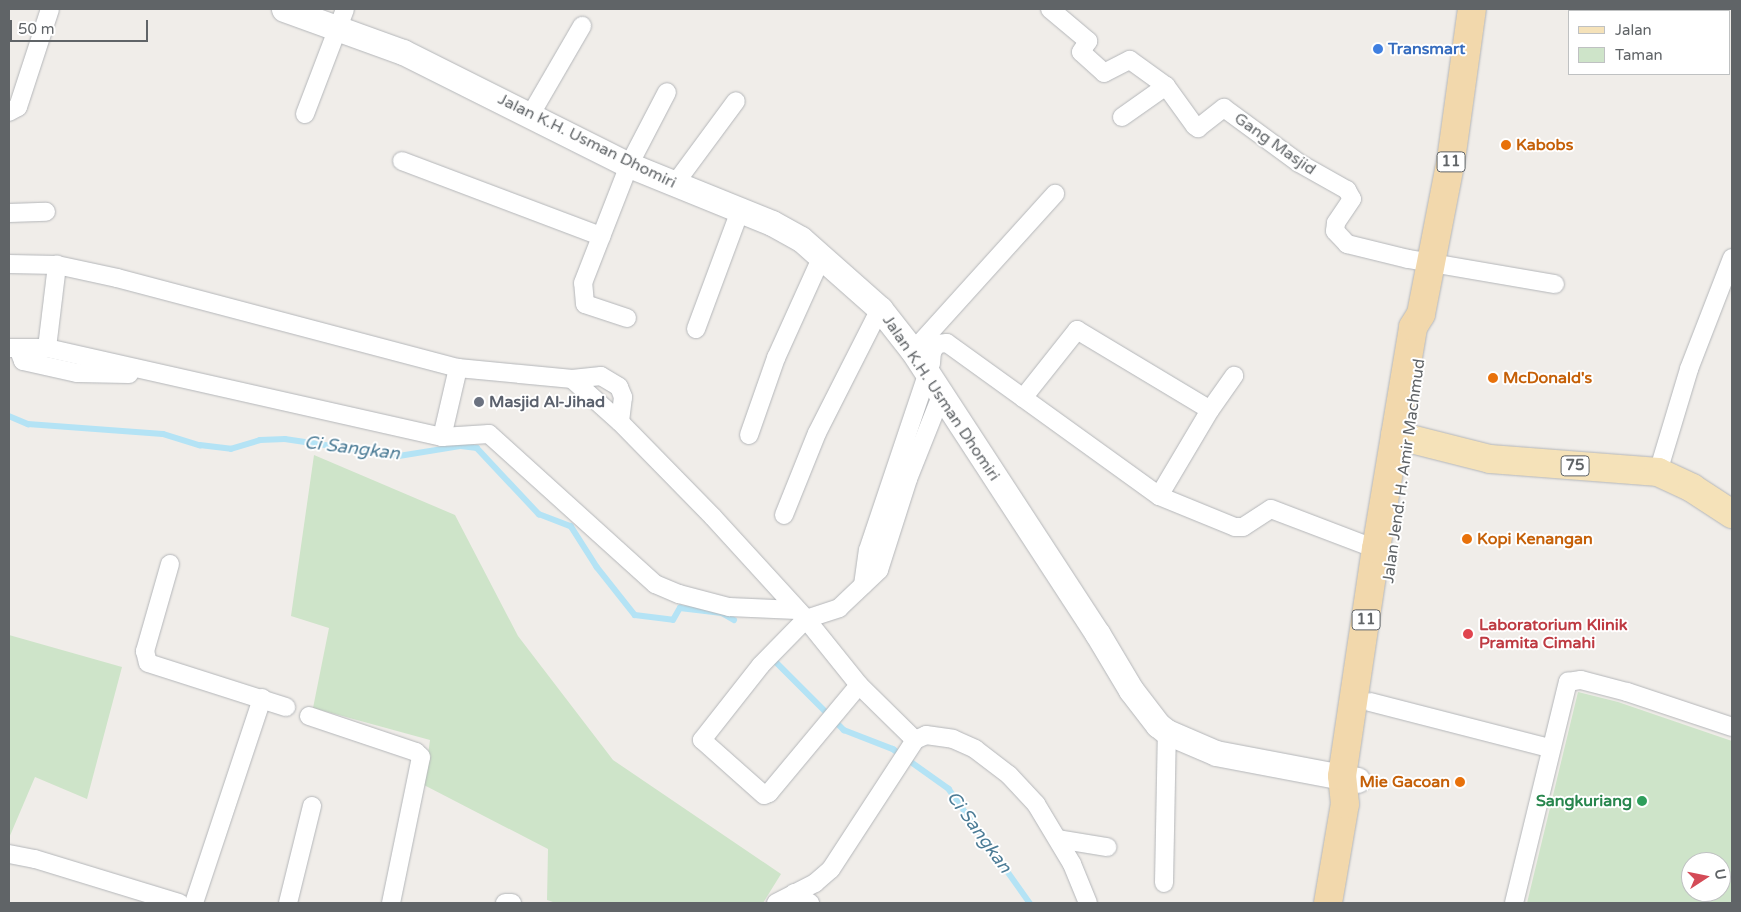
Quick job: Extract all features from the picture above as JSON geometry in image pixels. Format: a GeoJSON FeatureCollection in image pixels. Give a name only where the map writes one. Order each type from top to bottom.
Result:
{"type":"FeatureCollection","features":[{"type":"Feature","properties":{"kind":"highway","name":"Jalan Jend. H. Amir Machmud"},"geometry":{"type":"LineString","coordinates":[[1349,778],[1370,702],[1402,437],[1413,327],[1421,314],[1451,160],[1472,9]]}},
{"type":"Feature","properties":{"kind":"highway","name":"Jalan Jend. H. Amir Machmud"},"geometry":{"type":"LineString","coordinates":[[1328,903],[1349,778],[1376,549],[1402,437]]}},
{"type":"Feature","properties":{"kind":"main road","name":"Jalan K.H. Usman Dhomiri"},"geometry":{"type":"LineString","coordinates":[[284,9],[341,18],[403,52],[531,114],[629,165],[787,231],[822,256],[880,309],[913,351],[926,375],[1052,563],[1131,690],[1167,732],[1216,753],[1349,778]]}},
{"type":"Feature","properties":{"kind":"main road","name":"75"},"geometry":{"type":"LineString","coordinates":[[1402,437],[1490,459],[1658,472],[1692,488],[1732,514]]}},
{"type":"Feature","properties":{"kind":"street"},"geometry":{"type":"LineString","coordinates":[[9,112],[18,107],[50,9]]}},
{"type":"Feature","properties":{"kind":"street","name":"Gang Masjid"},"geometry":{"type":"LineString","coordinates":[[1050,9],[1088,41],[1081,52],[1104,73],[1130,60],[1166,86],[1198,128],[1224,108],[1299,163],[1347,190],[1352,199],[1336,223],[1335,231],[1347,244],[1432,262]]}},
{"type":"Feature","properties":{"kind":"street"},"geometry":{"type":"LineString","coordinates":[[305,114],[341,18]]}},
{"type":"Feature","properties":{"kind":"street"},"geometry":{"type":"LineString","coordinates":[[531,114],[582,26]]}},
{"type":"Feature","properties":{"kind":"street"},"geometry":{"type":"LineString","coordinates":[[1122,118],[1166,86]]}},
{"type":"Feature","properties":{"kind":"street"},"geometry":{"type":"LineString","coordinates":[[627,318],[585,304],[582,300],[583,283],[629,165],[667,92]]}},
{"type":"Feature","properties":{"kind":"street"},"geometry":{"type":"LineString","coordinates":[[674,185],[736,101]]}},
{"type":"Feature","properties":{"kind":"street"},"geometry":{"type":"LineString","coordinates":[[402,161],[601,236]]}},
{"type":"Feature","properties":{"kind":"street"},"geometry":{"type":"LineString","coordinates":[[913,351],[1055,194]]}},
{"type":"Feature","properties":{"kind":"street"},"geometry":{"type":"LineString","coordinates":[[696,329],[740,211]]}},
{"type":"Feature","properties":{"kind":"street"},"geometry":{"type":"LineString","coordinates":[[9,213],[46,212]]}},
{"type":"Feature","properties":{"kind":"street"},"geometry":{"type":"LineString","coordinates":[[749,435],[776,358],[822,256]]}},
{"type":"Feature","properties":{"kind":"street"},"geometry":{"type":"LineString","coordinates":[[1658,472],[1689,369],[1732,258]]}},
{"type":"Feature","properties":{"kind":"street"},"geometry":{"type":"LineString","coordinates":[[1432,262],[1555,284]]}},
{"type":"Feature","properties":{"kind":"street"},"geometry":{"type":"LineString","coordinates":[[9,264],[57,265],[294,322],[458,368],[572,379],[601,376],[619,387],[623,397],[620,422]]}},
{"type":"Feature","properties":{"kind":"street"},"geometry":{"type":"LineString","coordinates":[[47,348],[57,265]]}},
{"type":"Feature","properties":{"kind":"street"},"geometry":{"type":"LineString","coordinates":[[784,515],[817,433],[880,309]]}},
{"type":"Feature","properties":{"kind":"street"},"geometry":{"type":"LineString","coordinates":[[1023,398],[1077,330],[1210,410]]}},
{"type":"Feature","properties":{"kind":"street"},"geometry":{"type":"LineString","coordinates":[[863,585],[868,550],[932,352],[937,344],[947,343],[1159,496],[1235,527],[1243,527],[1271,509],[1376,549]]}},
{"type":"Feature","properties":{"kind":"street"},"geometry":{"type":"LineString","coordinates":[[13,348],[47,348],[442,438],[489,434],[655,584],[679,594],[729,607],[802,614],[839,608],[882,563],[912,470],[941,396]]}},
{"type":"Feature","properties":{"kind":"street"},"geometry":{"type":"LineString","coordinates":[[13,348],[23,361],[77,373],[160,374]]}},
{"type":"Feature","properties":{"kind":"street"},"geometry":{"type":"LineString","coordinates":[[442,438],[458,368]]}},
{"type":"Feature","properties":{"kind":"street"},"geometry":{"type":"LineString","coordinates":[[1159,496],[1210,410],[1234,376]]}},
{"type":"Feature","properties":{"kind":"street"},"geometry":{"type":"LineString","coordinates":[[572,379],[620,422],[802,614],[858,685],[914,740]]}},
{"type":"Feature","properties":{"kind":"street"},"geometry":{"type":"LineString","coordinates":[[170,564],[145,651],[148,663],[262,698],[286,708]]}},
{"type":"Feature","properties":{"kind":"street"},"geometry":{"type":"LineString","coordinates":[[802,614],[702,740],[764,795],[769,793],[818,731],[858,685]]}},
{"type":"Feature","properties":{"kind":"street"},"geometry":{"type":"LineString","coordinates":[[1514,903],[1565,686],[1574,680],[1627,692],[1732,727]]}},
{"type":"Feature","properties":{"kind":"street"},"geometry":{"type":"LineString","coordinates":[[194,903],[262,698]]}},
{"type":"Feature","properties":{"kind":"street"},"geometry":{"type":"LineString","coordinates":[[1370,702],[1549,748]]}},
{"type":"Feature","properties":{"kind":"street"},"geometry":{"type":"LineString","coordinates":[[309,716],[416,752],[421,758],[391,903]]}},
{"type":"Feature","properties":{"kind":"street"},"geometry":{"type":"LineString","coordinates":[[1164,883],[1167,732]]}},
{"type":"Feature","properties":{"kind":"street"},"geometry":{"type":"LineString","coordinates":[[776,903],[794,894],[831,869],[914,740],[935,736],[953,739],[976,749],[1009,775],[1036,804],[1072,864],[1088,903]]}},
{"type":"Feature","properties":{"kind":"street"},"geometry":{"type":"LineString","coordinates":[[288,903],[312,806]]}},
{"type":"Feature","properties":{"kind":"street"},"geometry":{"type":"LineString","coordinates":[[1058,839],[1107,847]]}},
{"type":"Feature","properties":{"kind":"street"},"geometry":{"type":"LineString","coordinates":[[9,854],[35,859],[134,897],[179,903]]}},
{"type":"Feature","properties":{"kind":"street"},"geometry":{"type":"LineString","coordinates":[[794,894],[810,903]]}},
{"type":"Feature","properties":{"kind":"street"},"geometry":{"type":"LineString","coordinates":[[505,903],[512,903]]}},
{"type":"Feature","properties":{"kind":"green space"},"geometry":{"type":"Polygon","coordinates":[[[314,455],[455,515],[518,636],[613,760],[781,874],[763,903],[556,903],[547,900],[548,849],[424,785],[430,740],[313,708],[329,628],[291,616],[314,455]]]}},
{"type":"Feature","properties":{"kind":"green space"},"geometry":{"type":"Polygon","coordinates":[[[9,635],[122,667],[87,799],[35,777],[9,838],[9,635]]]}},
{"type":"Feature","properties":{"kind":"green space","name":"Sangkuriang"},"geometry":{"type":"Polygon","coordinates":[[[1578,692],[1618,702],[1732,741],[1732,903],[1527,903],[1578,692]]]}},
{"type":"Feature","properties":{"kind":"waterway","name":"Ci Sangkan"},"geometry":{"type":"LineString","coordinates":[[9,416],[28,424],[163,434],[200,445],[231,449],[260,440],[285,439],[399,456],[461,446],[477,448],[539,514],[571,526],[597,567],[635,615],[673,620],[680,608],[722,613],[734,620]]}},
{"type":"Feature","properties":{"kind":"waterway","name":"Ci Sangkan"},"geometry":{"type":"LineString","coordinates":[[777,663],[844,730],[893,749],[949,789],[1030,903]]}},
{"type":"Feature","properties":{"kind":"place","name":"Transmart"},"geometry":{"type":"Point","coordinates":[1378,49]}},
{"type":"Feature","properties":{"kind":"place","name":"Kabobs"},"geometry":{"type":"Point","coordinates":[1506,145]}},
{"type":"Feature","properties":{"kind":"place","name":"McDonald's"},"geometry":{"type":"Point","coordinates":[1493,378]}},
{"type":"Feature","properties":{"kind":"place","name":"Masjid Al-Jihad"},"geometry":{"type":"Point","coordinates":[479,402]}},
{"type":"Feature","properties":{"kind":"place","name":"Kopi Kenangan"},"geometry":{"type":"Point","coordinates":[1467,539]}},
{"type":"Feature","properties":{"kind":"place","name":"Laboratorium Klinik Pramita Cimahi"},"geometry":{"type":"Point","coordinates":[1468,634]}},
{"type":"Feature","properties":{"kind":"place","name":"Mie Gacoan"},"geometry":{"type":"Point","coordinates":[1460,782]}},
{"type":"Feature","properties":{"kind":"place","name":"Sangkuriang"},"geometry":{"type":"Point","coordinates":[1642,801]}}]}
